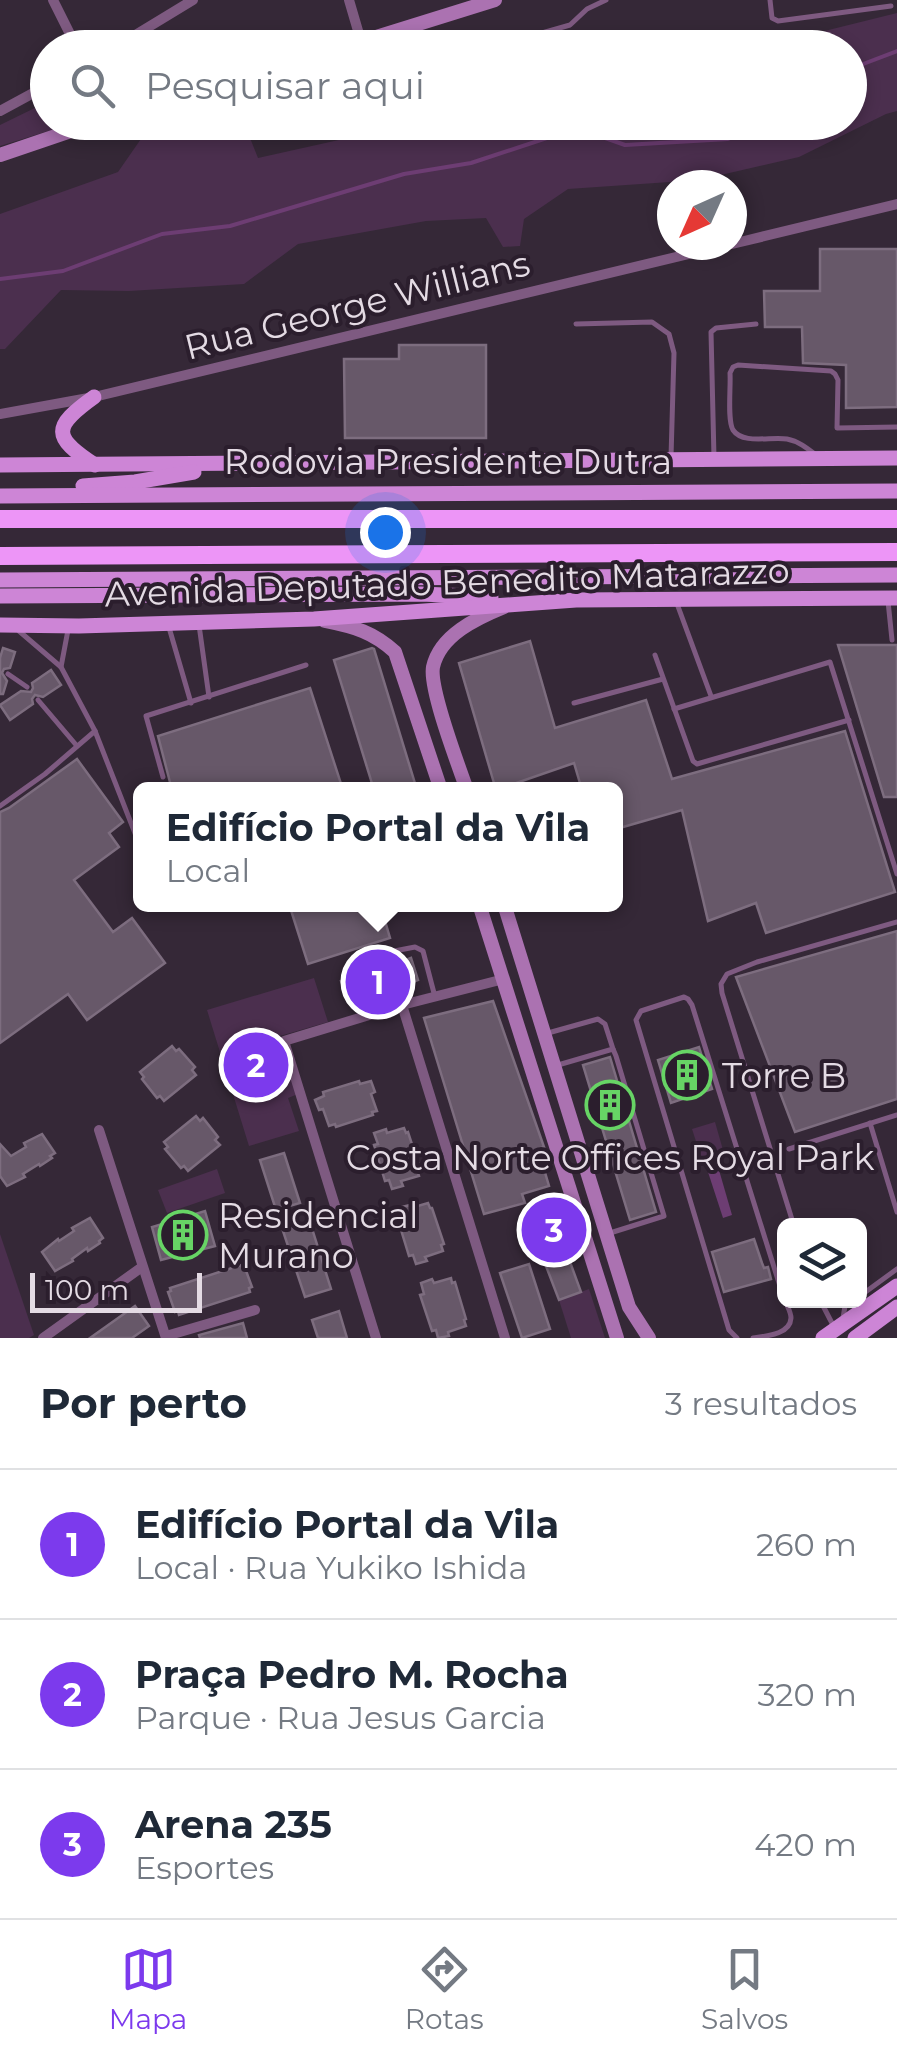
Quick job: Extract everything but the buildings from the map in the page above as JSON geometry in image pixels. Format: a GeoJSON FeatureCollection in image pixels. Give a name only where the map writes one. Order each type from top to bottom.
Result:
{"type":"FeatureCollection","features":[{"type":"Feature","properties":{"kind":"highway","name":"Rodovia Presidente Dutra"},"geometry":{"type":"LineString","coordinates":[[0,519],[897,519]]}},
{"type":"Feature","properties":{"kind":"highway"},"geometry":{"type":"LineString","coordinates":[[0,556],[897,552]]}},
{"type":"Feature","properties":{"kind":"main road"},"geometry":{"type":"LineString","coordinates":[[397,30],[496,0]]}},
{"type":"Feature","properties":{"kind":"main road"},"geometry":{"type":"LineString","coordinates":[[0,154],[42,140]]}},
{"type":"Feature","properties":{"kind":"main road"},"geometry":{"type":"LineString","coordinates":[[94,397],[74,412],[63,429],[69,447],[96,465]]}},
{"type":"Feature","properties":{"kind":"main road"},"geometry":{"type":"LineString","coordinates":[[0,465],[897,458]]}},
{"type":"Feature","properties":{"kind":"main road"},"geometry":{"type":"LineString","coordinates":[[0,496],[135,482],[227,464]]}},
{"type":"Feature","properties":{"kind":"main road","name":"Rodovia Presidente Dutra"},"geometry":{"type":"LineString","coordinates":[[0,496],[897,491]]}},
{"type":"Feature","properties":{"kind":"main road"},"geometry":{"type":"LineString","coordinates":[[0,580],[897,575]]}},
{"type":"Feature","properties":{"kind":"main road"},"geometry":{"type":"LineString","coordinates":[[0,596],[420,594],[576,600]]}},
{"type":"Feature","properties":{"kind":"main road","name":"Avenida Deputado Benedito Matarazzo"},"geometry":{"type":"LineString","coordinates":[[6,625],[314,619],[576,600],[892,598]]}},
{"type":"Feature","properties":{"kind":"main road"},"geometry":{"type":"LineString","coordinates":[[464,782],[438,700],[433,668],[442,647],[459,631],[480,616],[515,603]]}},
{"type":"Feature","properties":{"kind":"main road"},"geometry":{"type":"LineString","coordinates":[[314,619],[378,636],[396,652],[438,782]]}},
{"type":"Feature","properties":{"kind":"main road"},"geometry":{"type":"LineString","coordinates":[[482,912],[618,1338]]}},
{"type":"Feature","properties":{"kind":"main road"},"geometry":{"type":"LineString","coordinates":[[507,912],[630,1307],[646,1338]]}},
{"type":"Feature","properties":{"kind":"main road"},"geometry":{"type":"LineString","coordinates":[[504,979],[531,987]]}},
{"type":"Feature","properties":{"kind":"main road"},"geometry":{"type":"LineString","coordinates":[[834,1331],[894,1302]]}},
{"type":"Feature","properties":{"kind":"main road"},"geometry":{"type":"LineString","coordinates":[[855,1338],[894,1302]]}},
{"type":"Feature","properties":{"kind":"street"},"geometry":{"type":"LineString","coordinates":[[53,0],[68,30]]}},
{"type":"Feature","properties":{"kind":"street"},"geometry":{"type":"LineString","coordinates":[[144,30],[193,0]]}},
{"type":"Feature","properties":{"kind":"street"},"geometry":{"type":"LineString","coordinates":[[349,0],[358,30]]}},
{"type":"Feature","properties":{"kind":"street"},"geometry":{"type":"LineString","coordinates":[[0,111],[30,95]]}},
{"type":"Feature","properties":{"kind":"street","name":"Rua George Willians"},"geometry":{"type":"LineString","coordinates":[[747,240],[897,204]]}},
{"type":"Feature","properties":{"kind":"street","name":"Rua George Willians"},"geometry":{"type":"LineString","coordinates":[[0,414],[94,397],[663,260]]}},
{"type":"Feature","properties":{"kind":"street"},"geometry":{"type":"LineString","coordinates":[[376,1338],[284,1041],[504,979]]}},
{"type":"Feature","properties":{"kind":"street"},"geometry":{"type":"LineString","coordinates":[[402,1005],[506,1338]]}},
{"type":"Feature","properties":{"kind":"street"},"geometry":{"type":"LineString","coordinates":[[99,1130],[166,1337],[254,1310]]}},
{"type":"Feature","properties":{"kind":"street"},"geometry":{"type":"LineString","coordinates":[[44,1338],[142,1267]]}},
{"type":"Feature","properties":{"kind":"lane"},"geometry":{"type":"LineString","coordinates":[[551,30],[570,24],[587,9],[606,0]]}},
{"type":"Feature","properties":{"kind":"lane"},"geometry":{"type":"LineString","coordinates":[[770,0],[772,18],[778,22],[891,6]]}},
{"type":"Feature","properties":{"kind":"lane"},"geometry":{"type":"LineString","coordinates":[[576,324],[652,322],[669,334],[674,352],[671,460]]}},
{"type":"Feature","properties":{"kind":"lane"},"geometry":{"type":"LineString","coordinates":[[714,460],[711,332],[716,328],[756,324]]}},
{"type":"Feature","properties":{"kind":"lane"},"geometry":{"type":"LineString","coordinates":[[821,459],[788,439],[745,438],[736,434],[731,426],[733,367],[831,371],[838,380],[837,428],[897,426]]}},
{"type":"Feature","properties":{"kind":"lane"},"geometry":{"type":"LineString","coordinates":[[892,598],[892,640]]}},
{"type":"Feature","properties":{"kind":"lane"},"geometry":{"type":"LineString","coordinates":[[675,599],[712,696]]}},
{"type":"Feature","properties":{"kind":"lane"},"geometry":{"type":"LineString","coordinates":[[199,623],[208,696]]}},
{"type":"Feature","properties":{"kind":"lane"},"geometry":{"type":"LineString","coordinates":[[168,624],[191,703]]}},
{"type":"Feature","properties":{"kind":"lane"},"geometry":{"type":"LineString","coordinates":[[6,625],[61,667],[94,730],[133,828]]}},
{"type":"Feature","properties":{"kind":"lane"},"geometry":{"type":"LineString","coordinates":[[61,667],[69,626]]}},
{"type":"Feature","properties":{"kind":"lane"},"geometry":{"type":"LineString","coordinates":[[655,654],[692,761],[698,764],[849,720]]}},
{"type":"Feature","properties":{"kind":"lane"},"geometry":{"type":"LineString","coordinates":[[674,709],[830,662],[897,874]]}},
{"type":"Feature","properties":{"kind":"lane"},"geometry":{"type":"LineString","coordinates":[[164,777],[146,716],[306,664]]}},
{"type":"Feature","properties":{"kind":"lane"},"geometry":{"type":"LineString","coordinates":[[8,674],[26,687]]}},
{"type":"Feature","properties":{"kind":"lane"},"geometry":{"type":"LineString","coordinates":[[574,703],[663,678]]}},
{"type":"Feature","properties":{"kind":"lane"},"geometry":{"type":"LineString","coordinates":[[38,700],[77,746]]}},
{"type":"Feature","properties":{"kind":"lane"},"geometry":{"type":"LineString","coordinates":[[0,806],[45,774],[94,730]]}},
{"type":"Feature","properties":{"kind":"lane"},"geometry":{"type":"LineString","coordinates":[[792,1218],[721,984],[726,974],[758,962],[897,922]]}},
{"type":"Feature","properties":{"kind":"lane"},"geometry":{"type":"LineString","coordinates":[[384,953],[415,948],[423,951],[435,996]]}},
{"type":"Feature","properties":{"kind":"lane"},"geometry":{"type":"LineString","coordinates":[[736,1338],[729,1330],[636,1020],[641,1012],[684,996],[692,1006],[777,1275]]}},
{"type":"Feature","properties":{"kind":"lane"},"geometry":{"type":"LineString","coordinates":[[546,1034],[598,1019],[605,1024],[614,1049],[664,1216],[608,1234]]}},
{"type":"Feature","properties":{"kind":"lane"},"geometry":{"type":"LineString","coordinates":[[556,1066],[614,1049]]}},
{"type":"Feature","properties":{"kind":"lane"},"geometry":{"type":"LineString","coordinates":[[789,1149],[897,1114]]}},
{"type":"Feature","properties":{"kind":"lane"},"geometry":{"type":"LineString","coordinates":[[870,1122],[897,1212]]}},
{"type":"Feature","properties":{"kind":"lane"},"geometry":{"type":"LineString","coordinates":[[867,1291],[897,1269]]}},
{"type":"Feature","properties":{"kind":"lane"},"geometry":{"type":"LineString","coordinates":[[753,1338],[769,1336],[788,1326],[787,1308]]}},
{"type":"Feature","properties":{"kind":"lane"},"geometry":{"type":"LineString","coordinates":[[824,1308],[834,1331]]}},
{"type":"Feature","properties":{"kind":"lane"},"geometry":{"type":"LineString","coordinates":[[834,1331],[844,1308]]}},
{"type":"Feature","properties":{"kind":"shaded area"},"geometry":{"type":"Polygon","coordinates":[[[897,13],[897,111],[867,123],[867,30],[828,30],[897,13]]]}},
{"type":"Feature","properties":{"kind":"shaded area"},"geometry":{"type":"Polygon","coordinates":[[[30,110],[30,137],[0,146],[0,125],[30,110]]]}},
{"type":"Feature","properties":{"kind":"shaded area"},"geometry":{"type":"Polygon","coordinates":[[[140,140],[251,140],[258,158],[339,140],[833,140],[799,157],[742,170],[657,170],[657,183],[568,189],[524,219],[520,246],[503,247],[486,218],[426,221],[298,244],[244,284],[129,291],[61,290],[5,349],[0,349],[0,214],[118,172],[140,140]]]}},
{"type":"Feature","properties":{"kind":"shaded area"},"geometry":{"type":"Polygon","coordinates":[[[314,978],[328,1022],[280,1036],[298,1094],[288,1098],[299,1131],[249,1146],[207,1010],[314,978]]]}},
{"type":"Feature","properties":{"kind":"shaded area"},"geometry":{"type":"Polygon","coordinates":[[[715,1122],[725,1157],[703,1163],[692,1129],[715,1122]]]}},
{"type":"Feature","properties":{"kind":"shaded area"},"geometry":{"type":"Polygon","coordinates":[[[217,1169],[225,1193],[167,1213],[158,1190],[217,1169]]]}},
{"type":"Feature","properties":{"kind":"shaded area"},"geometry":{"type":"Polygon","coordinates":[[[719,1170],[732,1215],[723,1218],[708,1172],[719,1170]]]}},
{"type":"Feature","properties":{"kind":"shaded area"},"geometry":{"type":"Polygon","coordinates":[[[0,1234],[34,1335],[29,1338],[0,1338],[0,1234]]]}},
{"type":"Feature","properties":{"kind":"shaded area"},"geometry":{"type":"Polygon","coordinates":[[[589,1289],[605,1338],[571,1338],[559,1300],[589,1289]]]}},
{"type":"Feature","properties":{"kind":"waterway"},"geometry":{"type":"LineString","coordinates":[[867,62],[897,51]]}},
{"type":"Feature","properties":{"kind":"waterway"},"geometry":{"type":"LineString","coordinates":[[0,279],[63,271],[162,234],[230,226],[404,174],[471,163],[541,140]]}},
{"type":"Feature","properties":{"kind":"waterway"},"geometry":{"type":"LineString","coordinates":[[611,140],[625,145],[711,140]]}},
{"type":"Feature","properties":{"kind":"place","name":"Edifício Portal da Vila"},"geometry":{"type":"Point","coordinates":[378,982]}},
{"type":"Feature","properties":{"kind":"place","name":"Praça Pedro M. Rocha"},"geometry":{"type":"Point","coordinates":[256,1065]}},
{"type":"Feature","properties":{"kind":"place","name":"Torre B"},"geometry":{"type":"Point","coordinates":[687,1075]}},
{"type":"Feature","properties":{"kind":"place","name":"Costa Norte Offices Royal Park"},"geometry":{"type":"Point","coordinates":[610,1105]}},
{"type":"Feature","properties":{"kind":"place","name":"Arena 235"},"geometry":{"type":"Point","coordinates":[554,1230]}},
{"type":"Feature","properties":{"kind":"place","name":"Residencial Murano"},"geometry":{"type":"Point","coordinates":[183,1235]}}]}
